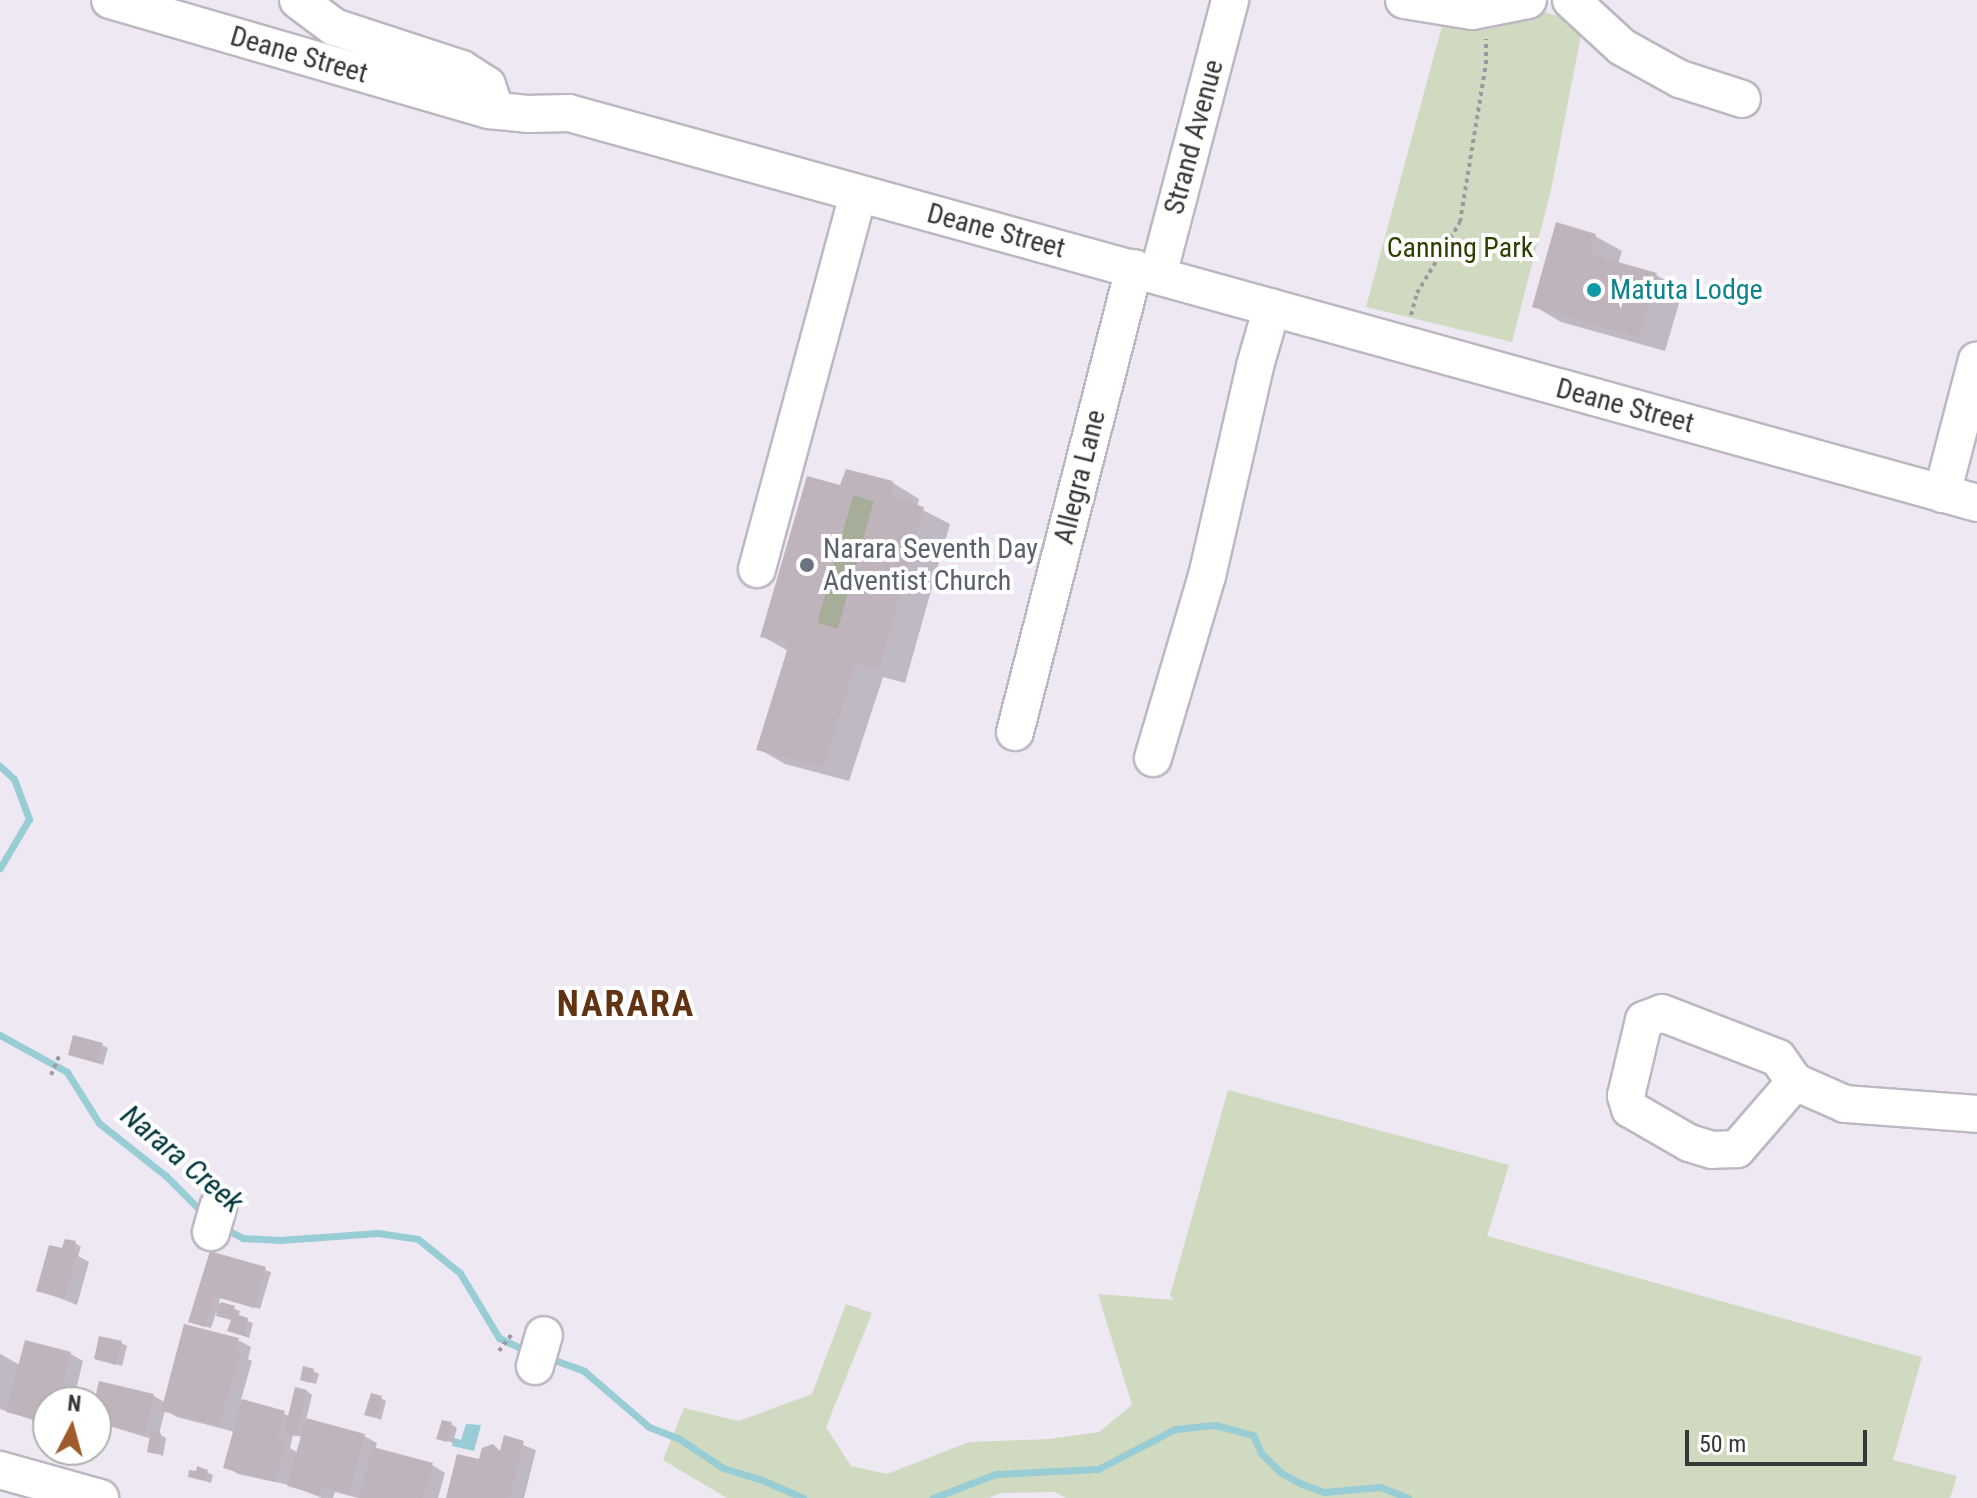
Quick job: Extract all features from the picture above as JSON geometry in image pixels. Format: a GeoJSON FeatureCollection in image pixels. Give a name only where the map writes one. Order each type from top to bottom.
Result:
{"type":"FeatureCollection","features":[{"type":"Feature","properties":{"kind":"street","name":"Deane Street"},"geometry":{"type":"LineString","coordinates":[[110,0],[489,110],[527,114],[569,113],[1977,503]]}},
{"type":"Feature","properties":{"kind":"street","name":"Deane Street"},"geometry":{"type":"LineString","coordinates":[[298,0],[334,27],[462,69],[487,85],[489,110]]}},
{"type":"Feature","properties":{"kind":"street","name":"Strand Avenue"},"geometry":{"type":"LineString","coordinates":[[1146,271],[1230,0]]}},
{"type":"Feature","properties":{"kind":"street"},"geometry":{"type":"LineString","coordinates":[[1404,0],[1472,11],[1528,0]]}},
{"type":"Feature","properties":{"kind":"street"},"geometry":{"type":"LineString","coordinates":[[1571,0],[1622,47],[1680,79],[1742,99]]}},
{"type":"Feature","properties":{"kind":"street"},"geometry":{"type":"LineString","coordinates":[[757,569],[858,194]]}},
{"type":"Feature","properties":{"kind":"street","name":"Allegra Lane"},"geometry":{"type":"LineString","coordinates":[[1015,732],[1146,271]]}},
{"type":"Feature","properties":{"kind":"street"},"geometry":{"type":"LineString","coordinates":[[1153,758],[1207,576],[1255,366],[1272,307]]}},
{"type":"Feature","properties":{"kind":"street"},"geometry":{"type":"LineString","coordinates":[[1942,494],[1977,360]]}},
{"type":"Feature","properties":{"kind":"street"},"geometry":{"type":"LineString","coordinates":[[1795,1082],[1737,1149],[1712,1150],[1689,1143],[1630,1109],[1626,1096],[1644,1020],[1662,1013],[1778,1058],[1795,1082],[1845,1104],[1977,1114]]}},
{"type":"Feature","properties":{"kind":"street"},"geometry":{"type":"LineString","coordinates":[[0,1470],[35,1490],[100,1498]]}},
{"type":"Feature","properties":{"kind":"path"},"geometry":{"type":"LineString","coordinates":[[1411,318],[1417,293],[1460,222],[1486,64],[1486,9]]}},
{"type":"Feature","properties":{"kind":"path"},"geometry":{"type":"LineString","coordinates":[[51,1075],[59,1056]]}},
{"type":"Feature","properties":{"kind":"path"},"geometry":{"type":"LineString","coordinates":[[499,1351],[530,1345]]}},
{"type":"Feature","properties":{"kind":"green space","name":"Canning Park"},"geometry":{"type":"Polygon","coordinates":[[[1538,10],[1564,18],[1581,35],[1551,190],[1512,342],[1366,307],[1442,26],[1485,27],[1538,10]]]}},
{"type":"Feature","properties":{"kind":"green space"},"geometry":{"type":"Polygon","coordinates":[[[853,495],[874,501],[838,629],[817,623],[853,495]]]}},
{"type":"Feature","properties":{"kind":"green space"},"geometry":{"type":"Polygon","coordinates":[[[1228,1090],[1509,1165],[1487,1236],[1922,1357],[1893,1460],[1957,1476],[1950,1498],[1066,1498],[1055,1492],[1001,1493],[989,1498],[727,1498],[663,1460],[684,1408],[739,1421],[812,1394],[846,1304],[872,1313],[826,1427],[851,1466],[887,1474],[969,1442],[1049,1439],[1099,1432],[1132,1405],[1098,1294],[1174,1300],[1170,1295],[1228,1090]]]}},
{"type":"Feature","properties":{"kind":"water"},"geometry":{"type":"Polygon","coordinates":[[[466,1424],[481,1425],[474,1451],[452,1446],[454,1438],[461,1440],[466,1424]]]}},
{"type":"Feature","properties":{"kind":"building","name":"Matuta Lodge"},"geometry":{"type":"Polygon","coordinates":[[[1556,222],[1596,234],[1590,254],[1657,273],[1639,337],[1532,307],[1556,222]]]}},
{"type":"Feature","properties":{"kind":"building","name":"Narara Seventh Day Adventist Church"},"geometry":{"type":"Polygon","coordinates":[[[846,469],[893,481],[890,496],[924,507],[879,669],[856,663],[823,767],[756,750],[789,644],[760,637],[807,476],[840,485],[846,469]],[[853,495],[817,623],[838,629],[874,501],[853,495]]]}},
{"type":"Feature","properties":{"kind":"building"},"geometry":{"type":"Polygon","coordinates":[[[73,1035],[103,1043],[97,1063],[68,1055],[73,1035]]]}},
{"type":"Feature","properties":{"kind":"building"},"geometry":{"type":"Polygon","coordinates":[[[65,1239],[76,1241],[73,1252],[77,1253],[64,1299],[36,1291],[49,1245],[62,1248],[65,1239]]]}},
{"type":"Feature","properties":{"kind":"building"},"geometry":{"type":"Polygon","coordinates":[[[210,1251],[266,1267],[254,1308],[214,1296],[205,1327],[188,1322],[210,1251]]]}},
{"type":"Feature","properties":{"kind":"building"},"geometry":{"type":"Polygon","coordinates":[[[221,1302],[235,1306],[233,1313],[248,1318],[244,1336],[227,1331],[231,1320],[216,1316],[221,1302]]]}},
{"type":"Feature","properties":{"kind":"building"},"geometry":{"type":"Polygon","coordinates":[[[184,1324],[239,1338],[235,1351],[240,1352],[219,1425],[161,1411],[184,1324]]]}},
{"type":"Feature","properties":{"kind":"building"},"geometry":{"type":"Polygon","coordinates":[[[99,1336],[122,1341],[116,1365],[94,1359],[99,1336]]]}},
{"type":"Feature","properties":{"kind":"building"},"geometry":{"type":"Polygon","coordinates":[[[25,1340],[71,1352],[62,1386],[32,1386],[32,1419],[6,1412],[25,1340]]]}},
{"type":"Feature","properties":{"kind":"building"},"geometry":{"type":"Polygon","coordinates":[[[303,1366],[314,1369],[310,1383],[300,1380],[303,1366]]]}},
{"type":"Feature","properties":{"kind":"building"},"geometry":{"type":"Polygon","coordinates":[[[99,1381],[154,1394],[145,1434],[112,1426],[112,1386],[98,1386],[99,1381]]]}},
{"type":"Feature","properties":{"kind":"building"},"geometry":{"type":"Polygon","coordinates":[[[295,1387],[307,1390],[296,1436],[284,1433],[295,1387]]]}},
{"type":"Feature","properties":{"kind":"building"},"geometry":{"type":"Polygon","coordinates":[[[371,1393],[382,1396],[375,1418],[364,1415],[371,1393]]]}},
{"type":"Feature","properties":{"kind":"building"},"geometry":{"type":"Polygon","coordinates":[[[242,1399],[285,1411],[277,1441],[286,1443],[275,1482],[223,1468],[242,1399]]]}},
{"type":"Feature","properties":{"kind":"building"},"geometry":{"type":"Polygon","coordinates":[[[306,1418],[365,1434],[349,1493],[322,1486],[320,1495],[287,1486],[306,1418]]]}},
{"type":"Feature","properties":{"kind":"building"},"geometry":{"type":"Polygon","coordinates":[[[442,1420],[452,1422],[447,1442],[436,1439],[442,1420]]]}},
{"type":"Feature","properties":{"kind":"building"},"geometry":{"type":"Polygon","coordinates":[[[151,1431],[161,1433],[157,1454],[147,1452],[151,1431]]]}},
{"type":"Feature","properties":{"kind":"building"},"geometry":{"type":"Polygon","coordinates":[[[504,1435],[524,1441],[509,1498],[446,1498],[457,1454],[479,1459],[482,1448],[493,1444],[500,1451],[504,1435]]]}},
{"type":"Feature","properties":{"kind":"building"},"geometry":{"type":"Polygon","coordinates":[[[373,1447],[433,1463],[423,1498],[359,1498],[373,1447]]]}},
{"type":"Feature","properties":{"kind":"building"},"geometry":{"type":"Polygon","coordinates":[[[197,1466],[208,1470],[205,1481],[188,1477],[189,1470],[196,1471],[197,1466]]]}},
{"type":"Feature","properties":{"kind":"waterway","name":"Narara Creek"},"geometry":{"type":"LineString","coordinates":[[0,766],[14,779],[29,819],[0,868]]}},
{"type":"Feature","properties":{"kind":"waterway","name":"Narara Creek"},"geometry":{"type":"LineString","coordinates":[[0,1035],[67,1072],[99,1123],[166,1176],[205,1215]]}},
{"type":"Feature","properties":{"kind":"waterway","name":"Narara Creek"},"geometry":{"type":"LineString","coordinates":[[222,1227],[243,1238],[280,1240],[378,1233],[418,1239],[460,1273],[499,1338],[529,1352]]}},
{"type":"Feature","properties":{"kind":"waterway","name":"Narara Creek"},"geometry":{"type":"LineString","coordinates":[[549,1358],[584,1371],[649,1427],[678,1438],[723,1468],[760,1479],[803,1498]]}},
{"type":"Feature","properties":{"kind":"waterway","name":"Narara Creek"},"geometry":{"type":"LineString","coordinates":[[933,1498],[996,1474],[1098,1469],[1175,1429],[1215,1425],[1253,1435],[1261,1453],[1280,1472],[1302,1484],[1324,1492],[1380,1487],[1408,1498]]}},
{"type":"Feature","properties":{"kind":"place","name":"Matuta Lodge"},"geometry":{"type":"Point","coordinates":[1594,290]}},
{"type":"Feature","properties":{"kind":"place","name":"Narara Seventh Day Adventist Church"},"geometry":{"type":"Point","coordinates":[807,565]}},
{"type":"Feature","properties":{"kind":"district","name":"NARARA"},"geometry":{"type":"Point","coordinates":[626,1005]}}]}
